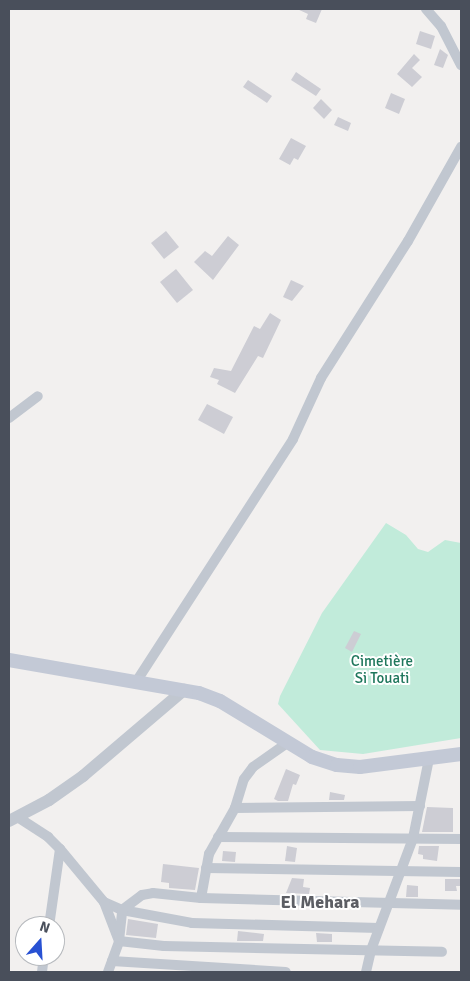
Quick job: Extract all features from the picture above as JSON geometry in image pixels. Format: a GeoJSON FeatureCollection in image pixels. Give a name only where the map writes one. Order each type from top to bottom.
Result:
{"type":"FeatureCollection","features":[{"type":"Feature","properties":{"kind":"main road"},"geometry":{"type":"LineString","coordinates":[[9,660],[184,690],[220,701],[312,757],[360,767],[461,754]]}},
{"type":"Feature","properties":{"kind":"street"},"geometry":{"type":"LineString","coordinates":[[426,9],[441,26],[461,65]]}},
{"type":"Feature","properties":{"kind":"street"},"geometry":{"type":"LineString","coordinates":[[136,682],[293,439],[321,378],[408,241],[461,148]]}},
{"type":"Feature","properties":{"kind":"street"},"geometry":{"type":"LineString","coordinates":[[9,418],[38,396]]}},
{"type":"Feature","properties":{"kind":"street"},"geometry":{"type":"LineString","coordinates":[[14,820],[83,776],[184,690]]}},
{"type":"Feature","properties":{"kind":"street"},"geometry":{"type":"LineString","coordinates":[[201,898],[206,868],[218,837],[235,808],[244,779],[253,767],[287,743]]}},
{"type":"Feature","properties":{"kind":"street"},"geometry":{"type":"LineString","coordinates":[[366,972],[371,950],[413,838],[429,759]]}},
{"type":"Feature","properties":{"kind":"street"},"geometry":{"type":"LineString","coordinates":[[235,808],[420,806]]}},
{"type":"Feature","properties":{"kind":"street"},"geometry":{"type":"LineString","coordinates":[[14,820],[48,837],[60,849],[104,902],[119,941]]}},
{"type":"Feature","properties":{"kind":"street"},"geometry":{"type":"LineString","coordinates":[[218,837],[461,839]]}},
{"type":"Feature","properties":{"kind":"street"},"geometry":{"type":"LineString","coordinates":[[50,916],[60,849]]}},
{"type":"Feature","properties":{"kind":"street"},"geometry":{"type":"LineString","coordinates":[[206,868],[461,872]]}},
{"type":"Feature","properties":{"kind":"street"},"geometry":{"type":"LineString","coordinates":[[108,972],[119,941],[122,910],[142,895],[153,893],[201,898],[388,905],[461,905]]}},
{"type":"Feature","properties":{"kind":"street"},"geometry":{"type":"LineString","coordinates":[[104,902],[122,910],[192,923],[379,928]]}},
{"type":"Feature","properties":{"kind":"street"},"geometry":{"type":"LineString","coordinates":[[119,941],[164,946],[442,952]]}},
{"type":"Feature","properties":{"kind":"street"},"geometry":{"type":"LineString","coordinates":[[112,961],[286,972]]}},
{"type":"Feature","properties":{"kind":"green space","name":"Cimetière Si Touati"},"geometry":{"type":"Polygon","coordinates":[[[386,523],[406,535],[418,549],[428,552],[445,540],[461,543],[461,738],[363,754],[320,750],[278,704],[280,696],[322,613],[386,523]]]}},
{"type":"Feature","properties":{"kind":"building"},"geometry":{"type":"Polygon","coordinates":[[[297,9],[322,9],[316,23],[306,19],[308,14],[297,9]]]}},
{"type":"Feature","properties":{"kind":"building"},"geometry":{"type":"Polygon","coordinates":[[[420,31],[435,36],[431,49],[416,44],[420,31]]]}},
{"type":"Feature","properties":{"kind":"building"},"geometry":{"type":"Polygon","coordinates":[[[440,49],[448,55],[443,68],[434,65],[440,49]]]}},
{"type":"Feature","properties":{"kind":"building"},"geometry":{"type":"Polygon","coordinates":[[[414,54],[420,60],[412,68],[422,77],[412,87],[397,74],[414,54]]]}},
{"type":"Feature","properties":{"kind":"building"},"geometry":{"type":"Polygon","coordinates":[[[296,72],[321,89],[316,96],[291,80],[296,72]]]}},
{"type":"Feature","properties":{"kind":"building"},"geometry":{"type":"Polygon","coordinates":[[[248,80],[272,96],[267,103],[243,87],[248,80]]]}},
{"type":"Feature","properties":{"kind":"building"},"geometry":{"type":"Polygon","coordinates":[[[391,93],[405,99],[399,114],[385,108],[391,93]]]}},
{"type":"Feature","properties":{"kind":"building"},"geometry":{"type":"Polygon","coordinates":[[[321,99],[332,110],[324,119],[313,108],[321,99]]]}},
{"type":"Feature","properties":{"kind":"building"},"geometry":{"type":"Polygon","coordinates":[[[338,117],[351,123],[348,131],[334,125],[338,117]]]}},
{"type":"Feature","properties":{"kind":"building"},"geometry":{"type":"Polygon","coordinates":[[[291,138],[306,146],[298,160],[294,158],[290,165],[279,159],[291,138]]]}},
{"type":"Feature","properties":{"kind":"building"},"geometry":{"type":"Polygon","coordinates":[[[166,231],[179,247],[164,259],[151,243],[166,231]]]}},
{"type":"Feature","properties":{"kind":"building"},"geometry":{"type":"Polygon","coordinates":[[[228,236],[239,245],[213,280],[194,262],[205,251],[212,256],[228,236]]]}},
{"type":"Feature","properties":{"kind":"building"},"geometry":{"type":"Polygon","coordinates":[[[176,269],[193,290],[177,303],[160,282],[176,269]]]}},
{"type":"Feature","properties":{"kind":"building"},"geometry":{"type":"Polygon","coordinates":[[[291,280],[304,286],[292,301],[283,297],[291,280]]]}},
{"type":"Feature","properties":{"kind":"building"},"geometry":{"type":"Polygon","coordinates":[[[270,313],[281,320],[263,358],[258,356],[235,393],[217,384],[219,380],[210,377],[214,368],[231,371],[254,326],[260,329],[270,313]]]}},
{"type":"Feature","properties":{"kind":"building"},"geometry":{"type":"Polygon","coordinates":[[[207,404],[233,417],[224,434],[198,420],[207,404]]]}},
{"type":"Feature","properties":{"kind":"building"},"geometry":{"type":"Polygon","coordinates":[[[354,631],[361,634],[352,652],[345,648],[354,631]]]}},
{"type":"Feature","properties":{"kind":"building"},"geometry":{"type":"Polygon","coordinates":[[[286,769],[300,775],[296,785],[293,784],[288,801],[278,801],[274,799],[286,769]]]}},
{"type":"Feature","properties":{"kind":"building"},"geometry":{"type":"Polygon","coordinates":[[[330,792],[345,795],[344,800],[329,800],[330,792]]]}},
{"type":"Feature","properties":{"kind":"building"},"geometry":{"type":"Polygon","coordinates":[[[427,807],[453,808],[453,832],[422,832],[427,807]]]}},
{"type":"Feature","properties":{"kind":"building"},"geometry":{"type":"Polygon","coordinates":[[[287,846],[297,848],[295,862],[285,861],[287,846]]]}},
{"type":"Feature","properties":{"kind":"building"},"geometry":{"type":"Polygon","coordinates":[[[419,846],[439,846],[437,861],[423,859],[423,855],[418,854],[419,846]]]}},
{"type":"Feature","properties":{"kind":"building"},"geometry":{"type":"Polygon","coordinates":[[[223,851],[236,852],[235,862],[222,861],[223,851]]]}},
{"type":"Feature","properties":{"kind":"building"},"geometry":{"type":"Polygon","coordinates":[[[163,864],[199,868],[195,890],[169,888],[169,883],[161,882],[163,864]]]}},
{"type":"Feature","properties":{"kind":"building"},"geometry":{"type":"Polygon","coordinates":[[[292,878],[304,879],[303,887],[310,888],[309,894],[286,893],[292,878]]]}},
{"type":"Feature","properties":{"kind":"building"},"geometry":{"type":"Polygon","coordinates":[[[445,879],[461,879],[461,886],[456,886],[457,891],[445,891],[445,879]]]}},
{"type":"Feature","properties":{"kind":"building"},"geometry":{"type":"Polygon","coordinates":[[[407,885],[418,886],[418,897],[406,897],[407,885]]]}},
{"type":"Feature","properties":{"kind":"building"},"geometry":{"type":"Polygon","coordinates":[[[128,919],[158,924],[156,938],[126,935],[128,919]]]}},
{"type":"Feature","properties":{"kind":"building"},"geometry":{"type":"Polygon","coordinates":[[[238,931],[264,934],[263,941],[237,941],[238,931]]]}},
{"type":"Feature","properties":{"kind":"building"},"geometry":{"type":"Polygon","coordinates":[[[316,933],[332,934],[332,942],[317,942],[316,933]]]}},
{"type":"Feature","properties":{"kind":"district","name":"El Mehara"},"geometry":{"type":"Point","coordinates":[320,902]}}]}
